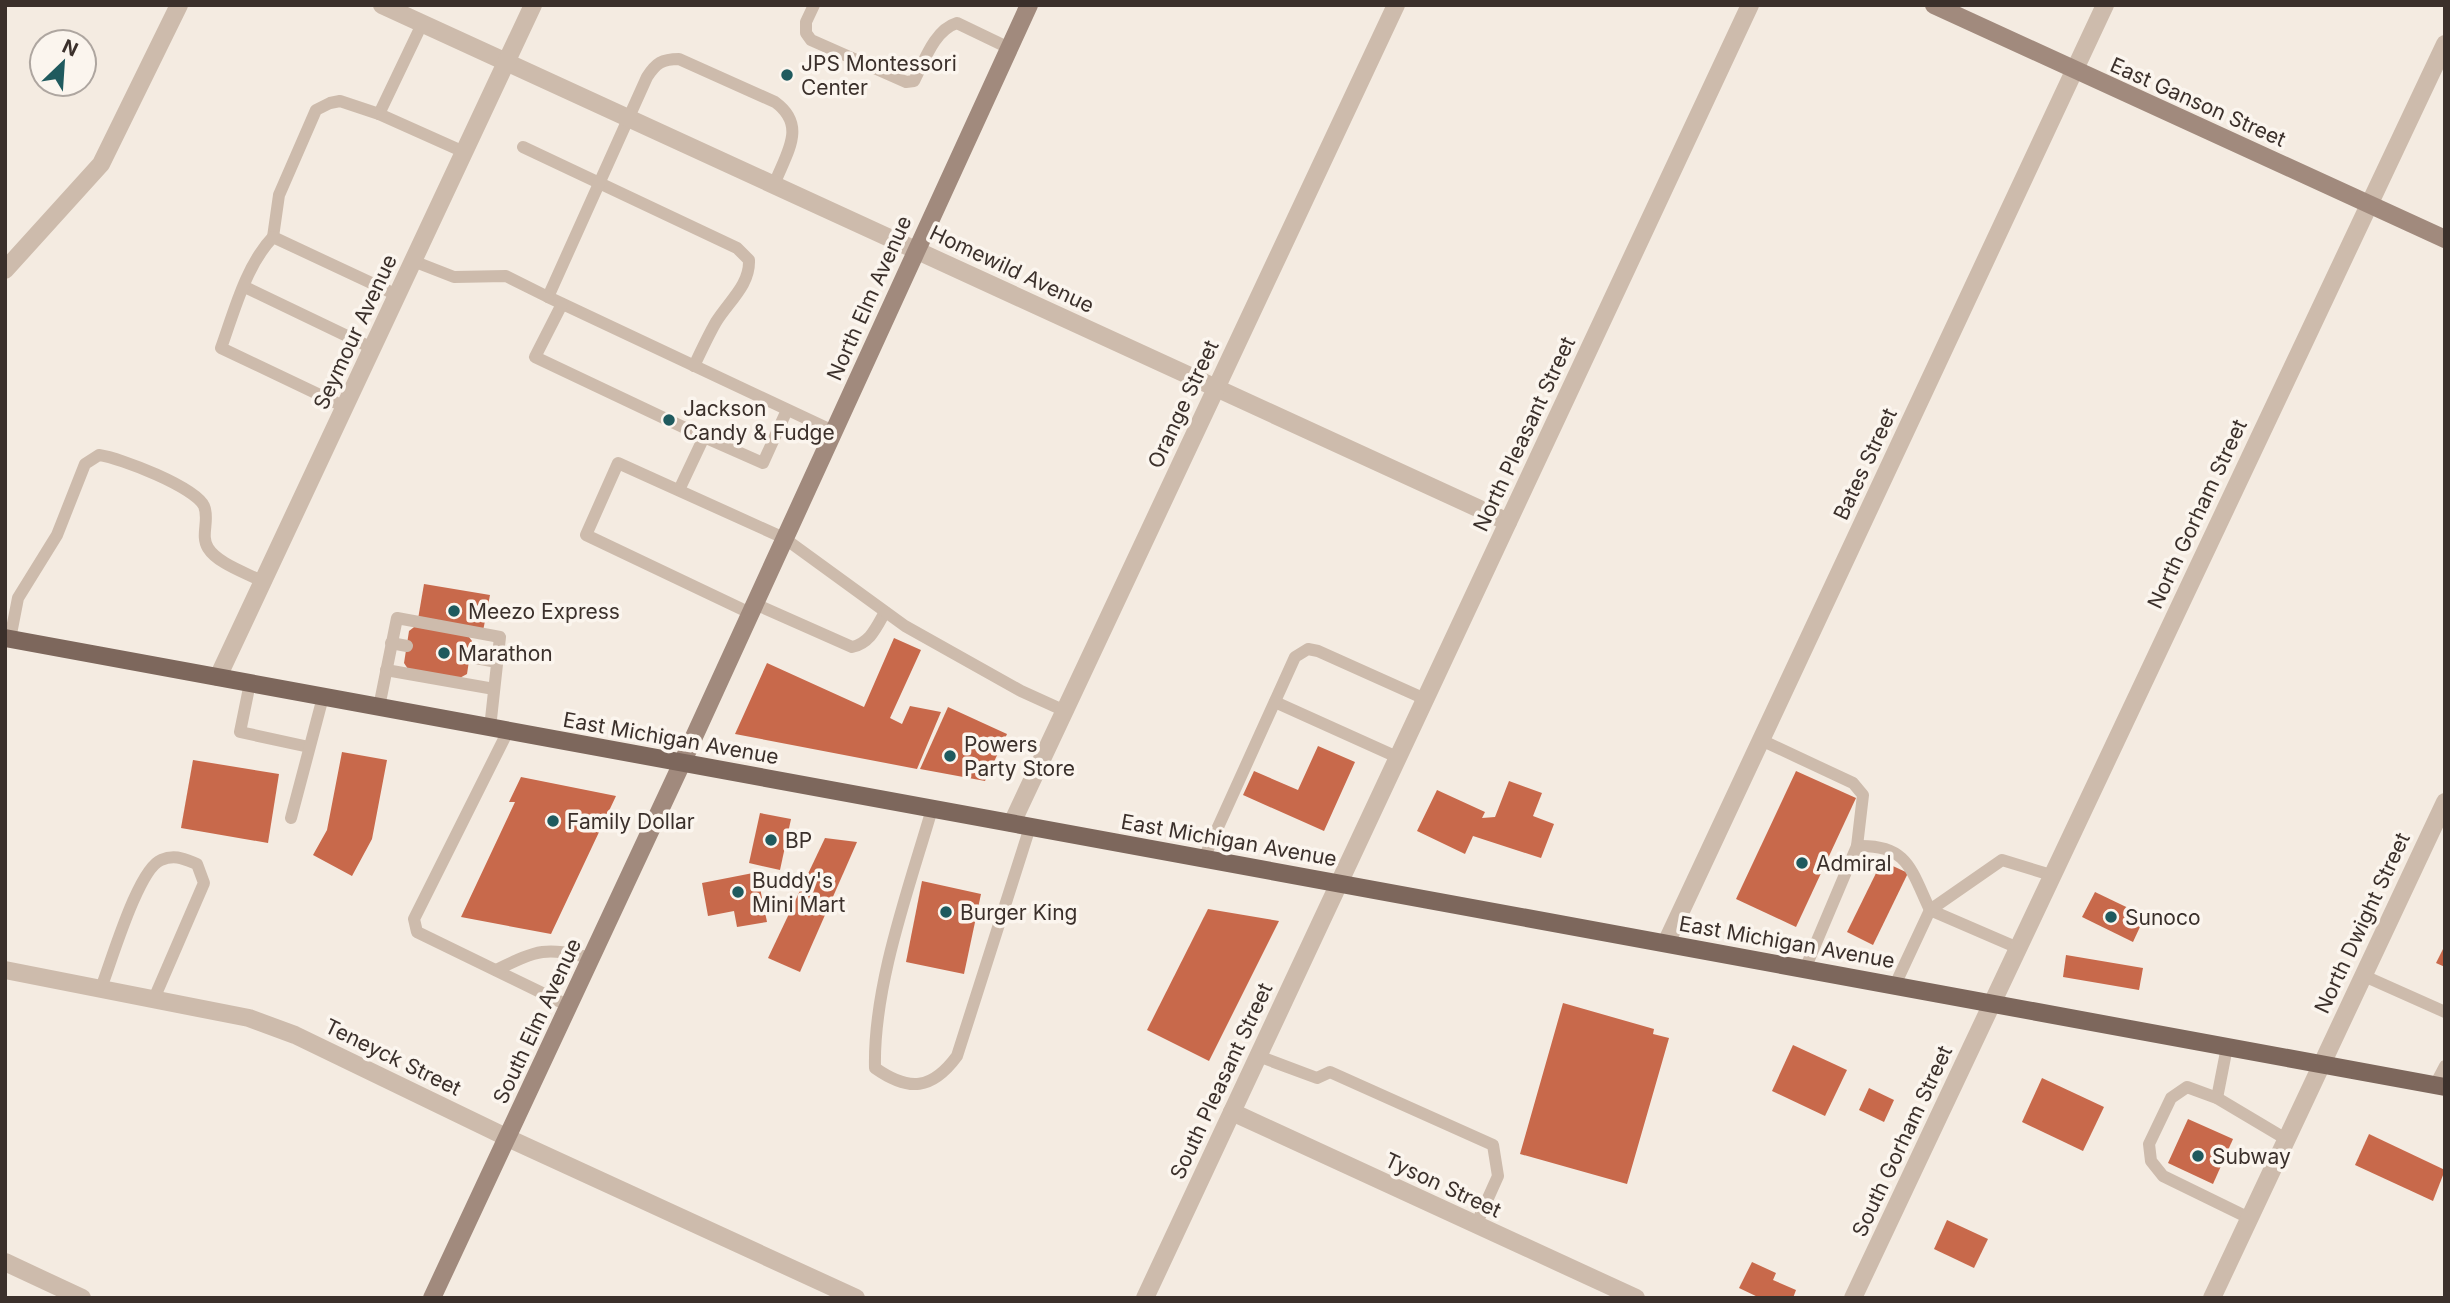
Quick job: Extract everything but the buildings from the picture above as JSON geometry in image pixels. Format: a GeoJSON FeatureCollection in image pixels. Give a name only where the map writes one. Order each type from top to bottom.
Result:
{"type":"FeatureCollection","features":[{"type":"Feature","properties":{"kind":"main road","name":"East Michigan Avenue"},"geometry":{"type":"LineString","coordinates":[[8,639],[2440,1086]]}},
{"type":"Feature","properties":{"kind":"street"},"geometry":{"type":"LineString","coordinates":[[5,270],[101,164],[178,5]]}},
{"type":"Feature","properties":{"kind":"street","name":"Homewild Avenue"},"geometry":{"type":"LineString","coordinates":[[382,5],[916,249],[1215,390],[1508,522]]}},
{"type":"Feature","properties":{"kind":"street","name":"Seymour Avenue"},"geometry":{"type":"LineString","coordinates":[[218,677],[533,5]]}},
{"type":"Feature","properties":{"kind":"street","name":"North Elm Avenue"},"geometry":{"type":"LineString","coordinates":[[682,764],[1029,5]]}},
{"type":"Feature","properties":{"kind":"street","name":"Orange Street"},"geometry":{"type":"LineString","coordinates":[[1021,825],[1065,711],[1396,5]]}},
{"type":"Feature","properties":{"kind":"street","name":"North Pleasant Street"},"geometry":{"type":"LineString","coordinates":[[1338,882],[1750,5]]}},
{"type":"Feature","properties":{"kind":"street","name":"East Ganson Street"},"geometry":{"type":"LineString","coordinates":[[1934,5],[2445,239]]}},
{"type":"Feature","properties":{"kind":"street","name":"Bates Street"},"geometry":{"type":"LineString","coordinates":[[1666,943],[2105,5]]}},
{"type":"Feature","properties":{"kind":"street","name":"North Gorham Street"},"geometry":{"type":"LineString","coordinates":[[1992,1003],[2445,44]]}},
{"type":"Feature","properties":{"kind":"street","name":"South Elm Avenue"},"geometry":{"type":"LineString","coordinates":[[432,1298],[682,764]]}},
{"type":"Feature","properties":{"kind":"street","name":"North Dwight Street"},"geometry":{"type":"LineString","coordinates":[[2212,1298],[2362,975],[2442,814]]}},
{"type":"Feature","properties":{"kind":"street","name":"South Pleasant Street"},"geometry":{"type":"LineString","coordinates":[[1145,1298],[1338,882]]}},
{"type":"Feature","properties":{"kind":"street","name":"Teneyck Street"},"geometry":{"type":"LineString","coordinates":[[5,970],[249,1018],[295,1035],[508,1138],[856,1298]]}},
{"type":"Feature","properties":{"kind":"street","name":"South Gorham Street"},"geometry":{"type":"LineString","coordinates":[[1853,1298],[1992,1003]]}},
{"type":"Feature","properties":{"kind":"street","name":"Tyson Street"},"geometry":{"type":"LineString","coordinates":[[1232,1112],[1636,1298]]}},
{"type":"Feature","properties":{"kind":"street"},"geometry":{"type":"LineString","coordinates":[[5,1262],[82,1298]]}},
{"type":"Feature","properties":{"kind":"lane"},"geometry":{"type":"LineString","coordinates":[[814,5],[806,22],[806,33],[811,40],[906,82],[914,81],[936,40],[949,25],[957,23],[1009,48]]}},
{"type":"Feature","properties":{"kind":"lane"},"geometry":{"type":"LineString","coordinates":[[379,114],[422,24]]}},
{"type":"Feature","properties":{"kind":"lane"},"geometry":{"type":"LineString","coordinates":[[548,297],[647,77],[654,65],[664,59],[679,59],[775,102],[792,118],[794,128],[774,185]]}},
{"type":"Feature","properties":{"kind":"lane"},"geometry":{"type":"LineString","coordinates":[[345,407],[221,348],[264,246],[274,237],[279,195],[316,110],[341,101],[379,114],[464,152]]}},
{"type":"Feature","properties":{"kind":"lane"},"geometry":{"type":"LineString","coordinates":[[523,147],[737,248],[749,260],[750,272],[743,286],[717,320],[694,366]]}},
{"type":"Feature","properties":{"kind":"lane"},"geometry":{"type":"LineString","coordinates":[[274,237],[397,295]]}},
{"type":"Feature","properties":{"kind":"lane"},"geometry":{"type":"LineString","coordinates":[[413,261],[454,277],[506,276],[833,431]]}},
{"type":"Feature","properties":{"kind":"lane"},"geometry":{"type":"LineString","coordinates":[[245,287],[372,348]]}},
{"type":"Feature","properties":{"kind":"lane"},"geometry":{"type":"LineString","coordinates":[[562,304],[535,357],[704,437],[763,463],[787,410]]}},
{"type":"Feature","properties":{"kind":"lane"},"geometry":{"type":"LineString","coordinates":[[679,491],[704,437]]}},
{"type":"Feature","properties":{"kind":"lane"},"geometry":{"type":"LineString","coordinates":[[8,639],[18,598],[57,535],[85,464],[99,455],[126,463],[196,496],[204,507],[204,535],[208,549],[222,560],[263,582]]}},
{"type":"Feature","properties":{"kind":"lane"},"geometry":{"type":"LineString","coordinates":[[885,612],[863,644],[852,647],[752,608],[586,535],[618,463],[784,538],[885,612],[1021,691],[1065,711]]}},
{"type":"Feature","properties":{"kind":"lane"},"geometry":{"type":"LineString","coordinates":[[379,707],[397,618],[499,637],[494,689],[499,730],[414,919],[417,932],[569,1006]]}},
{"type":"Feature","properties":{"kind":"lane"},"geometry":{"type":"LineString","coordinates":[[391,643],[407,646]]}},
{"type":"Feature","properties":{"kind":"lane"},"geometry":{"type":"LineString","coordinates":[[1204,858],[1295,657],[1308,649],[1318,651],[1425,699]]}},
{"type":"Feature","properties":{"kind":"lane"},"geometry":{"type":"LineString","coordinates":[[470,657],[497,662]]}},
{"type":"Feature","properties":{"kind":"lane"},"geometry":{"type":"LineString","coordinates":[[386,670],[494,689]]}},
{"type":"Feature","properties":{"kind":"lane"},"geometry":{"type":"LineString","coordinates":[[250,683],[240,732],[309,747]]}},
{"type":"Feature","properties":{"kind":"lane"},"geometry":{"type":"LineString","coordinates":[[291,818],[323,697]]}},
{"type":"Feature","properties":{"kind":"lane"},"geometry":{"type":"LineString","coordinates":[[1275,702],[1397,757]]}},
{"type":"Feature","properties":{"kind":"lane"},"geometry":{"type":"LineString","coordinates":[[1760,740],[1853,783],[1863,795],[1857,846],[1805,969]]}},
{"type":"Feature","properties":{"kind":"lane"},"geometry":{"type":"LineString","coordinates":[[932,809],[899,925],[874,1034],[875,1068],[893,1080],[923,1085],[943,1076],[957,1056],[1021,825]]}},
{"type":"Feature","properties":{"kind":"lane"},"geometry":{"type":"LineString","coordinates":[[1857,846],[1878,845],[1906,859],[1930,910],[2018,948]]}},
{"type":"Feature","properties":{"kind":"lane"},"geometry":{"type":"LineString","coordinates":[[101,988],[144,877],[158,860],[176,856],[197,864],[204,883],[153,1001]]}},
{"type":"Feature","properties":{"kind":"lane"},"geometry":{"type":"LineString","coordinates":[[1895,985],[1930,910],[2002,860],[2051,875]]}},
{"type":"Feature","properties":{"kind":"lane"},"geometry":{"type":"LineString","coordinates":[[496,970],[535,951],[554,949],[591,958]]}},
{"type":"Feature","properties":{"kind":"lane"},"geometry":{"type":"LineString","coordinates":[[2362,975],[2445,1012]]}},
{"type":"Feature","properties":{"kind":"lane"},"geometry":{"type":"LineString","coordinates":[[2217,1098],[2227,1047]]}},
{"type":"Feature","properties":{"kind":"lane"},"geometry":{"type":"LineString","coordinates":[[1258,1056],[1318,1078],[1330,1072],[1493,1145],[1498,1176],[1476,1225]]}},
{"type":"Feature","properties":{"kind":"lane"},"geometry":{"type":"LineString","coordinates":[[2440,1086],[2445,1066]]}},
{"type":"Feature","properties":{"kind":"lane"},"geometry":{"type":"LineString","coordinates":[[2249,1218],[2163,1176],[2151,1161],[2149,1144],[2171,1098],[2187,1087],[2217,1098],[2286,1139]]}},
{"type":"Feature","properties":{"kind":"place","name":"JPS Montessori Center"},"geometry":{"type":"Point","coordinates":[787,75]}},
{"type":"Feature","properties":{"kind":"place","name":"Jackson Candy & Fudge"},"geometry":{"type":"Point","coordinates":[669,420]}},
{"type":"Feature","properties":{"kind":"place","name":"Meezo Express"},"geometry":{"type":"Point","coordinates":[454,611]}},
{"type":"Feature","properties":{"kind":"place","name":"Marathon"},"geometry":{"type":"Point","coordinates":[444,653]}},
{"type":"Feature","properties":{"kind":"place","name":"Powers Party Store"},"geometry":{"type":"Point","coordinates":[950,756]}},
{"type":"Feature","properties":{"kind":"place","name":"Family Dollar"},"geometry":{"type":"Point","coordinates":[553,821]}},
{"type":"Feature","properties":{"kind":"place","name":"BP"},"geometry":{"type":"Point","coordinates":[771,840]}},
{"type":"Feature","properties":{"kind":"place","name":"Admiral"},"geometry":{"type":"Point","coordinates":[1802,863]}},
{"type":"Feature","properties":{"kind":"place","name":"Buddy's Mini Mart"},"geometry":{"type":"Point","coordinates":[738,892]}},
{"type":"Feature","properties":{"kind":"place","name":"Burger King"},"geometry":{"type":"Point","coordinates":[946,912]}},
{"type":"Feature","properties":{"kind":"place","name":"Sunoco"},"geometry":{"type":"Point","coordinates":[2111,917]}},
{"type":"Feature","properties":{"kind":"place","name":"Subway"},"geometry":{"type":"Point","coordinates":[2198,1156]}}]}
